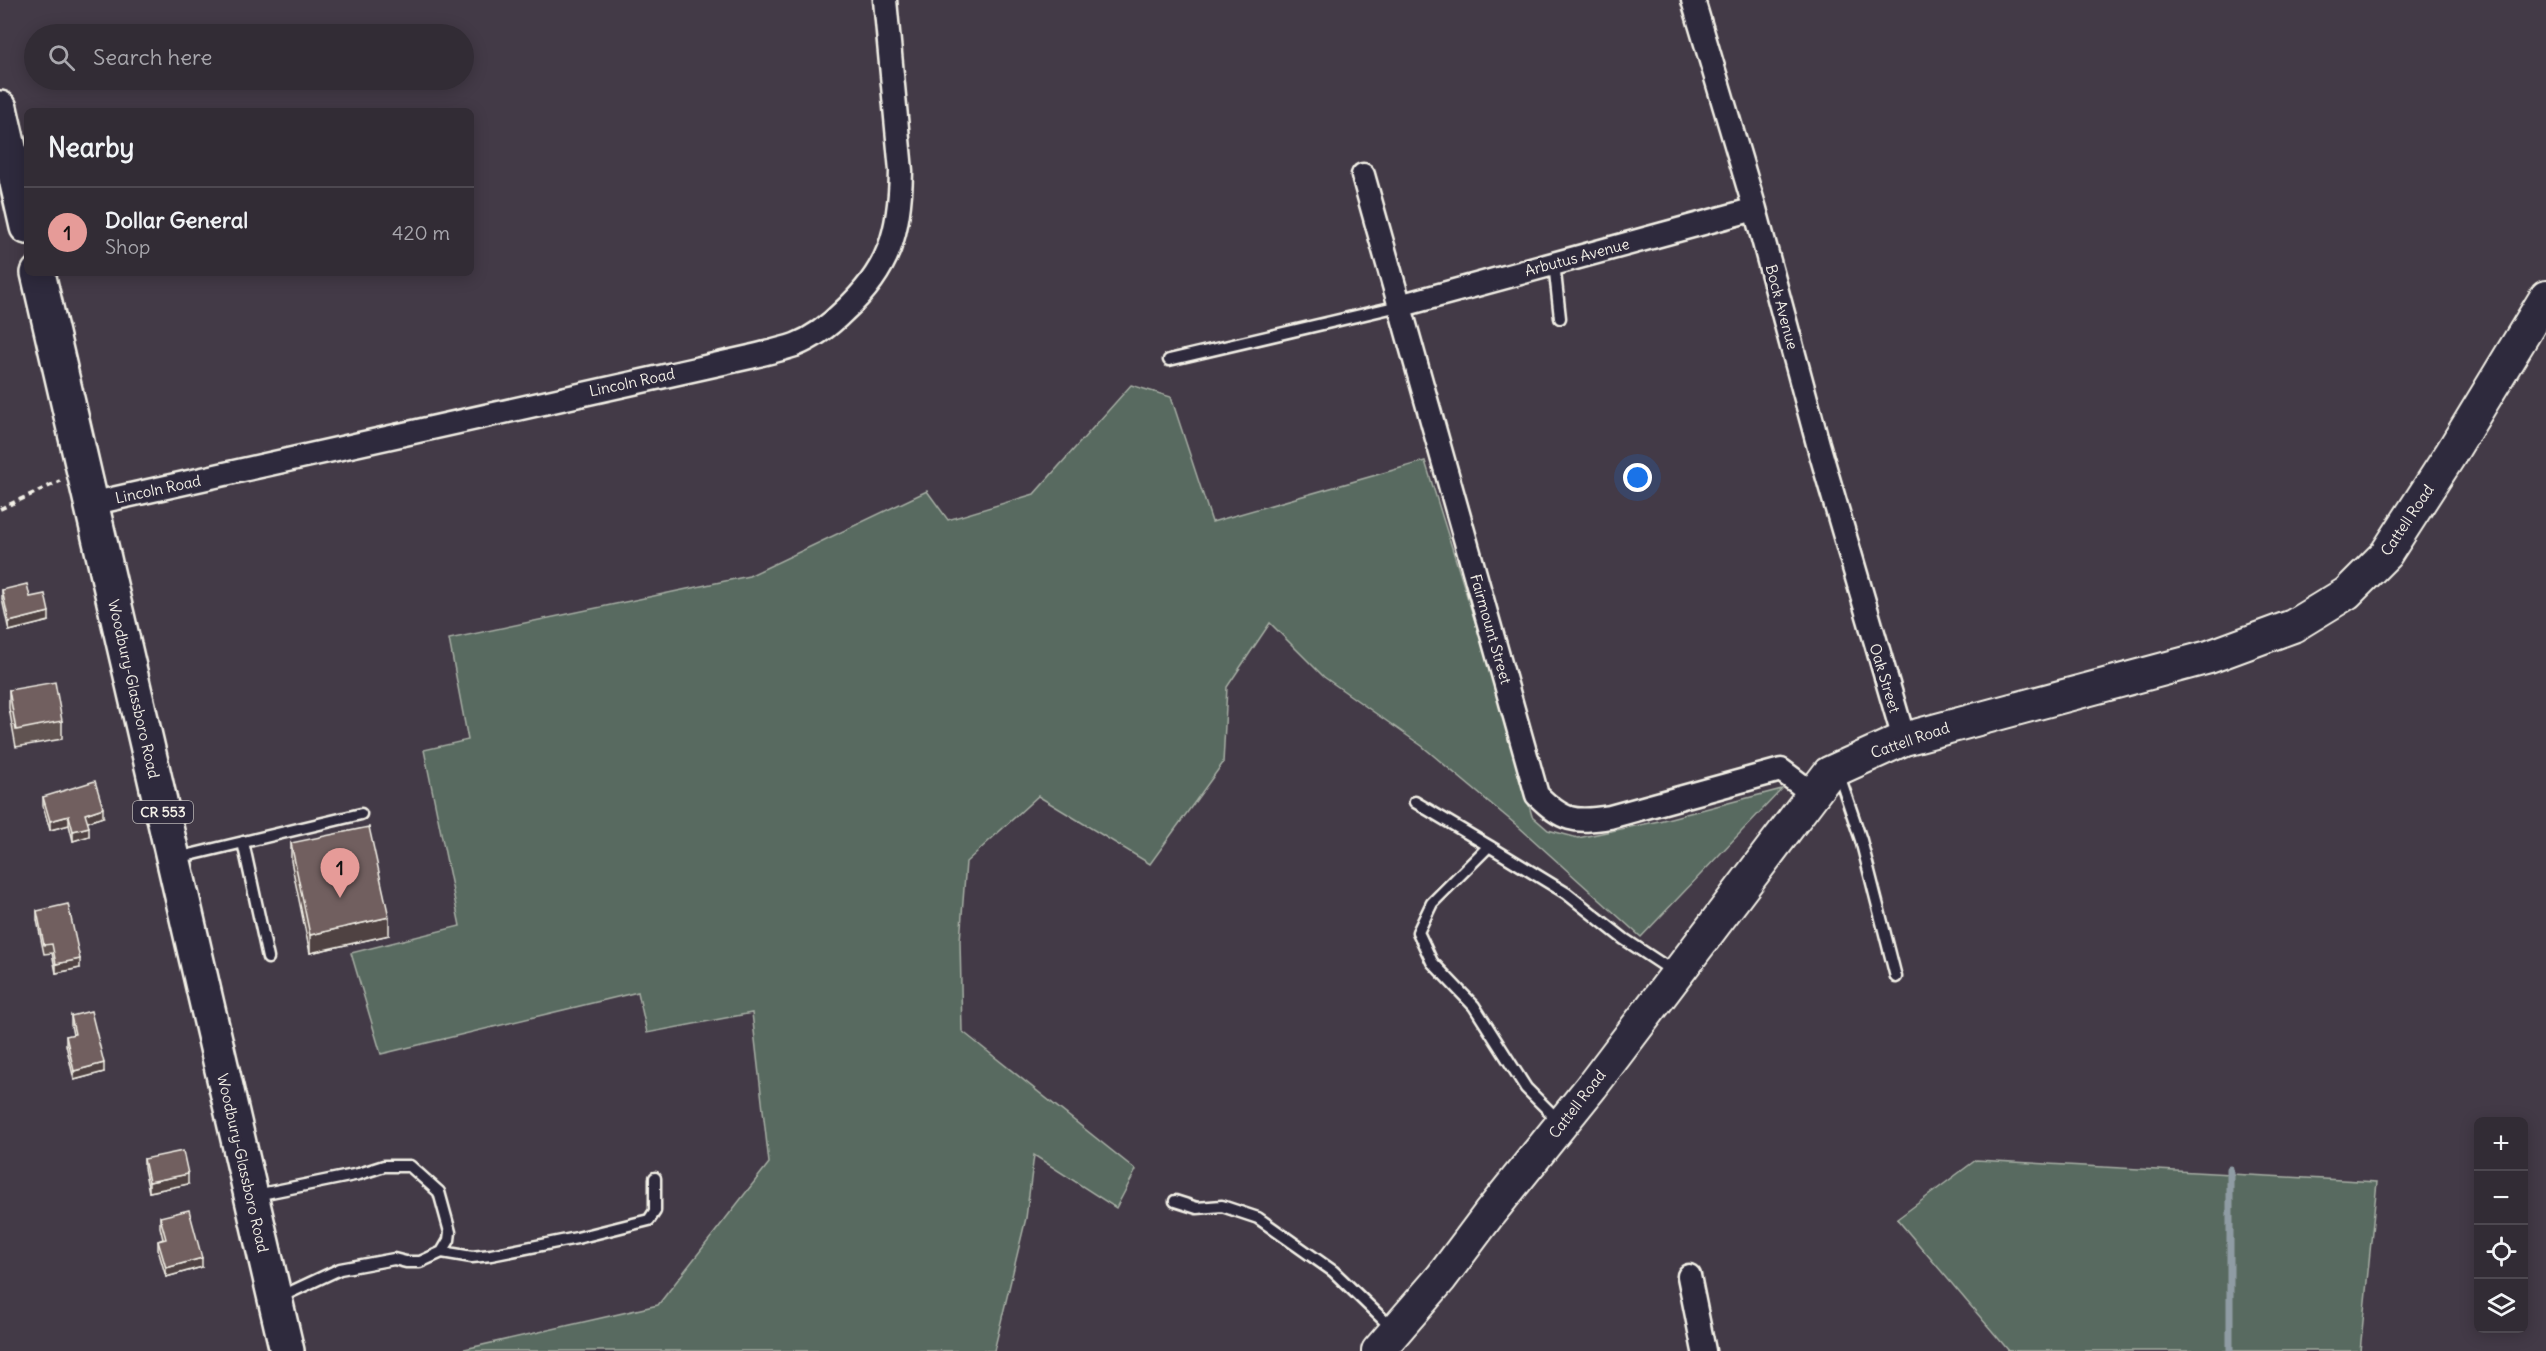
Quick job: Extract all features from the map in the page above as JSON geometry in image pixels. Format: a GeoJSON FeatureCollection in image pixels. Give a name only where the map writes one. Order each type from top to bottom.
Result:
{"type":"FeatureCollection","features":[{"type":"Feature","properties":{"kind":"main road"},"geometry":{"type":"LineString","coordinates":[[0,108],[24,213]]}},
{"type":"Feature","properties":{"kind":"main road","name":"Woodbury-Glassboro Road"},"geometry":{"type":"LineString","coordinates":[[39,276],[286,1351]]}},
{"type":"Feature","properties":{"kind":"street","name":"Lincoln Road"},"geometry":{"type":"LineString","coordinates":[[90,504],[750,357],[796,344],[828,326],[861,296],[885,262],[896,227],[901,171],[885,0]]}},
{"type":"Feature","properties":{"kind":"street","name":"Bock Avenue"},"geometry":{"type":"LineString","coordinates":[[1692,0],[1755,209],[1867,616]]}},
{"type":"Feature","properties":{"kind":"street","name":"Fairmount Street"},"geometry":{"type":"LineString","coordinates":[[1363,176],[1537,795],[1554,812],[1581,822],[1610,818],[1781,770],[1813,794]]}},
{"type":"Feature","properties":{"kind":"street","name":"Arbutus Avenue"},"geometry":{"type":"LineString","coordinates":[[1398,306],[1755,209]]}},
{"type":"Feature","properties":{"kind":"street","name":"Cattell Road"},"geometry":{"type":"LineString","coordinates":[[1387,1341],[1441,1278],[1561,1124],[1829,773],[1904,739],[2209,657],[2293,626],[2347,593],[2386,554],[2450,455],[2546,297]]}},
{"type":"Feature","properties":{"kind":"street","name":"Oak Street"},"geometry":{"type":"LineString","coordinates":[[1867,616],[1904,739]]}},
{"type":"Feature","properties":{"kind":"street"},"geometry":{"type":"LineString","coordinates":[[1689,1276],[1704,1351]]}},
{"type":"Feature","properties":{"kind":"lane"},"geometry":{"type":"LineString","coordinates":[[1554,263],[1560,318]]}},
{"type":"Feature","properties":{"kind":"lane"},"geometry":{"type":"LineString","coordinates":[[1169,360],[1398,306]]}},
{"type":"Feature","properties":{"kind":"lane"},"geometry":{"type":"LineString","coordinates":[[1837,769],[1861,840],[1896,977]]}},
{"type":"Feature","properties":{"kind":"lane"},"geometry":{"type":"LineString","coordinates":[[1416,802],[1566,893],[1624,939],[1676,974]]}},
{"type":"Feature","properties":{"kind":"lane"},"geometry":{"type":"LineString","coordinates":[[174,859],[361,814]]}},
{"type":"Feature","properties":{"kind":"lane"},"geometry":{"type":"LineString","coordinates":[[243,842],[267,958]]}},
{"type":"Feature","properties":{"kind":"lane"},"geometry":{"type":"LineString","coordinates":[[1489,846],[1432,903],[1418,932],[1432,962],[1474,1006],[1526,1088],[1561,1124]]}},
{"type":"Feature","properties":{"kind":"lane"},"geometry":{"type":"LineString","coordinates":[[251,1196],[359,1174],[384,1166],[410,1166],[439,1192],[450,1232],[449,1240],[442,1252]]}},
{"type":"Feature","properties":{"kind":"lane"},"geometry":{"type":"LineString","coordinates":[[275,1300],[340,1269],[394,1259],[420,1262],[442,1252],[472,1257],[491,1255],[577,1238],[649,1220],[655,1211],[655,1178]]}},
{"type":"Feature","properties":{"kind":"lane"},"geometry":{"type":"LineString","coordinates":[[1175,1201],[1197,1208],[1222,1206],[1258,1218],[1333,1271],[1387,1341]]}},
{"type":"Feature","properties":{"kind":"path"},"geometry":{"type":"LineString","coordinates":[[0,509],[83,471]]}},
{"type":"Feature","properties":{"kind":"green space"},"geometry":{"type":"Polygon","coordinates":[[[1131,385],[1171,397],[1212,522],[1425,461],[1501,705],[1532,816],[1548,830],[1578,838],[1659,821],[1782,789],[1641,937],[1520,828],[1422,746],[1324,677],[1270,623],[1227,687],[1223,763],[1150,864],[1038,796],[966,862],[960,941],[962,1031],[1136,1170],[1116,1208],[1034,1155],[1026,1218],[994,1351],[456,1351],[658,1305],[769,1163],[752,1013],[647,1033],[638,992],[381,1054],[351,953],[460,926],[424,750],[468,740],[449,639],[749,576],[927,491],[948,520],[1034,494],[1131,385]]]}},
{"type":"Feature","properties":{"kind":"green space"},"geometry":{"type":"Polygon","coordinates":[[[1976,1160],[2377,1182],[2360,1351],[2009,1351],[1897,1219],[1976,1160]]]}},
{"type":"Feature","properties":{"kind":"building"},"geometry":{"type":"Polygon","coordinates":[[[27,584],[30,597],[45,594],[49,612],[9,622],[2,590],[27,584]]]}},
{"type":"Feature","properties":{"kind":"building"},"geometry":{"type":"Polygon","coordinates":[[[55,682],[62,721],[16,730],[9,690],[55,682]]]}},
{"type":"Feature","properties":{"kind":"building"},"geometry":{"type":"Polygon","coordinates":[[[95,781],[103,808],[85,814],[89,827],[73,831],[69,816],[50,821],[43,797],[95,781]]]}},
{"type":"Feature","properties":{"kind":"building"},"geometry":{"type":"Polygon","coordinates":[[[369,827],[389,917],[310,935],[291,843],[369,827]]]}},
{"type":"Feature","properties":{"kind":"building"},"geometry":{"type":"Polygon","coordinates":[[[68,904],[80,959],[56,964],[52,944],[44,945],[37,911],[68,904]]]}},
{"type":"Feature","properties":{"kind":"building"},"geometry":{"type":"Polygon","coordinates":[[[91,1011],[104,1063],[74,1071],[66,1036],[75,1034],[71,1016],[91,1011]]]}},
{"type":"Feature","properties":{"kind":"building"},"geometry":{"type":"Polygon","coordinates":[[[183,1151],[188,1174],[149,1182],[144,1159],[183,1151]]]}},
{"type":"Feature","properties":{"kind":"building"},"geometry":{"type":"Polygon","coordinates":[[[189,1210],[202,1258],[166,1268],[158,1241],[166,1239],[160,1217],[189,1210]]]}},
{"type":"Feature","properties":{"kind":"waterway"},"geometry":{"type":"LineString","coordinates":[[2230,1169],[2230,1351]]}},
{"type":"Feature","properties":{"kind":"place","name":"Dollar General"},"geometry":{"type":"Point","coordinates":[340,898]}}]}
